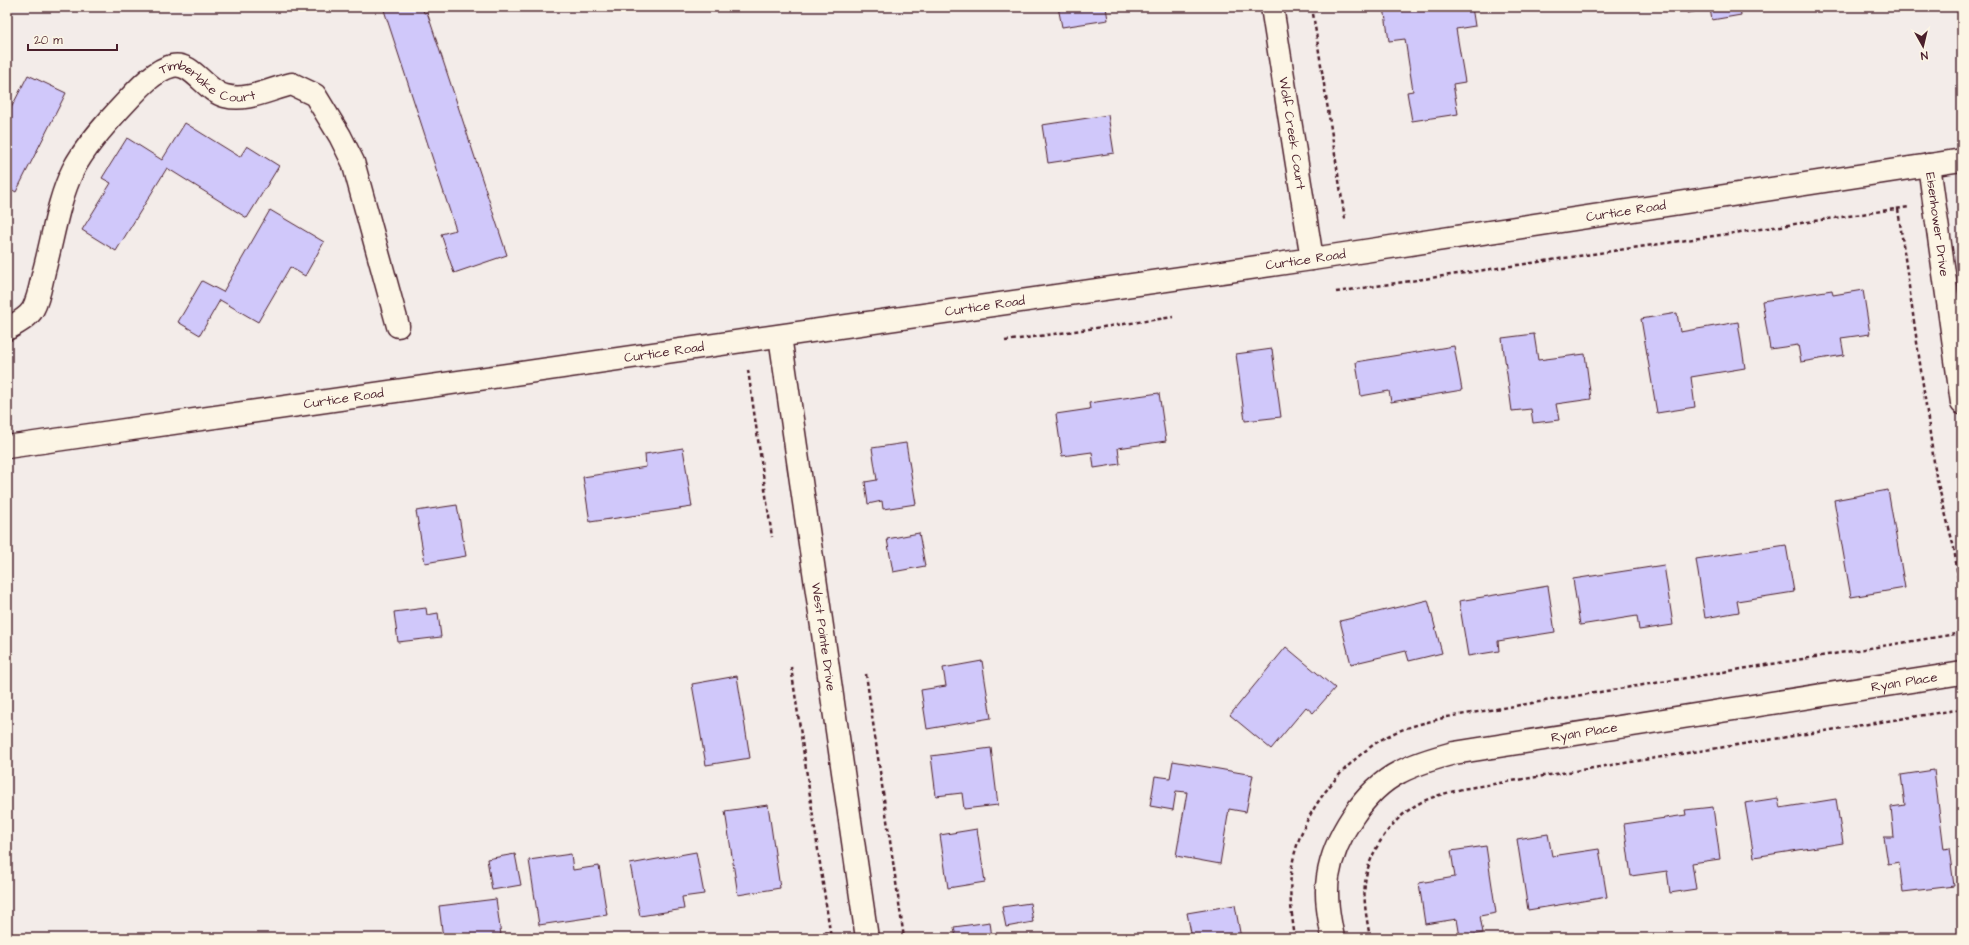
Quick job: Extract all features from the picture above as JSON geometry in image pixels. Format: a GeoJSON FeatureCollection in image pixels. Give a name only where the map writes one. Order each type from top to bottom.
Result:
{"type":"FeatureCollection","features":[{"type":"Feature","properties":{"kind":"street","name":"Wolf Creek Court"},"geometry":{"type":"LineString","coordinates":[[1272,7],[1312,260]]}},
{"type":"Feature","properties":{"kind":"street","name":"Timberlake Court"},"geometry":{"type":"LineString","coordinates":[[7,329],[20,321],[33,310],[40,289],[65,190],[74,169],[112,117],[138,89],[162,70],[173,65],[189,67],[208,87],[224,96],[240,98],[292,84],[315,95],[340,136],[352,162],[398,326]]}},
{"type":"Feature","properties":{"kind":"street","name":"Curtice Road"},"geometry":{"type":"LineString","coordinates":[[7,447],[1312,260],[1962,160]]}},
{"type":"Feature","properties":{"kind":"street","name":"Eisenhower Drive"},"geometry":{"type":"LineString","coordinates":[[1929,165],[1962,403]]}},
{"type":"Feature","properties":{"kind":"street","name":"West Pointe Drive"},"geometry":{"type":"LineString","coordinates":[[780,336],[867,938]]}},
{"type":"Feature","properties":{"kind":"street","name":"Ryan Place"},"geometry":{"type":"LineString","coordinates":[[1333,938],[1328,910],[1328,878],[1332,857],[1340,837],[1364,802],[1379,787],[1398,772],[1424,761],[1454,753],[1962,673]]}},
{"type":"Feature","properties":{"kind":"path"},"geometry":{"type":"LineString","coordinates":[[1312,7],[1345,219]]}},
{"type":"Feature","properties":{"kind":"path"},"geometry":{"type":"LineString","coordinates":[[1336,292],[1934,204]]}},
{"type":"Feature","properties":{"kind":"path"},"geometry":{"type":"LineString","coordinates":[[1898,209],[1936,476],[1954,548],[1962,606]]}},
{"type":"Feature","properties":{"kind":"path"},"geometry":{"type":"LineString","coordinates":[[1005,341],[1173,316]]}},
{"type":"Feature","properties":{"kind":"path"},"geometry":{"type":"LineString","coordinates":[[748,370],[772,537]]}},
{"type":"Feature","properties":{"kind":"path"},"geometry":{"type":"LineString","coordinates":[[791,667],[831,938]]}},
{"type":"Feature","properties":{"kind":"path"},"geometry":{"type":"LineString","coordinates":[[866,674],[904,938]]}},
{"type":"Feature","properties":{"kind":"path"},"geometry":{"type":"LineString","coordinates":[[1370,938],[1364,893],[1368,867],[1373,854],[1392,826],[1403,815],[1417,804],[1437,795],[1477,787],[1962,709]]}},
{"type":"Feature","properties":{"kind":"path"},"geometry":{"type":"LineString","coordinates":[[790,938],[830,932]]}},
{"type":"Feature","properties":{"kind":"building"},"geometry":{"type":"Polygon","coordinates":[[[383,7],[422,7],[424,13],[427,12],[507,255],[454,273],[441,234],[456,230],[383,7]]]}},
{"type":"Feature","properties":{"kind":"building"},"geometry":{"type":"Polygon","coordinates":[[[1058,7],[1106,7],[1108,20],[1062,27],[1058,7]]]}},
{"type":"Feature","properties":{"kind":"building"},"geometry":{"type":"Polygon","coordinates":[[[1384,7],[1472,7],[1475,26],[1456,29],[1465,82],[1453,84],[1458,114],[1412,121],[1407,92],[1413,91],[1405,39],[1389,41],[1384,7]]]}},
{"type":"Feature","properties":{"kind":"building"},"geometry":{"type":"Polygon","coordinates":[[[1686,7],[1740,7],[1741,15],[1712,20],[1710,9],[1687,13],[1686,7]]]}},
{"type":"Feature","properties":{"kind":"building"},"geometry":{"type":"Polygon","coordinates":[[[28,75],[66,93],[16,192],[7,187],[7,116],[28,75]]]}},
{"type":"Feature","properties":{"kind":"building"},"geometry":{"type":"Polygon","coordinates":[[[1108,115],[1114,153],[1048,163],[1042,125],[1108,115]]]}},
{"type":"Feature","properties":{"kind":"building"},"geometry":{"type":"Polygon","coordinates":[[[185,123],[240,157],[247,146],[279,166],[247,218],[167,168],[116,251],[82,230],[111,183],[102,178],[127,138],[162,160],[185,123]]]}},
{"type":"Feature","properties":{"kind":"building"},"geometry":{"type":"Polygon","coordinates":[[[270,210],[324,242],[305,276],[290,267],[258,322],[220,300],[200,335],[178,322],[202,281],[223,292],[270,210]]]}},
{"type":"Feature","properties":{"kind":"building"},"geometry":{"type":"Polygon","coordinates":[[[1832,290],[1833,295],[1863,290],[1870,334],[1841,338],[1844,355],[1801,362],[1798,345],[1770,349],[1762,301],[1832,290]]]}},
{"type":"Feature","properties":{"kind":"building"},"geometry":{"type":"Polygon","coordinates":[[[1677,313],[1680,332],[1738,322],[1745,368],[1691,377],[1695,407],[1657,413],[1641,319],[1677,313]]]}},
{"type":"Feature","properties":{"kind":"building"},"geometry":{"type":"Polygon","coordinates":[[[1534,334],[1538,360],[1585,354],[1591,399],[1556,404],[1559,420],[1533,423],[1531,409],[1512,411],[1502,338],[1534,334]]]}},
{"type":"Feature","properties":{"kind":"building"},"geometry":{"type":"Polygon","coordinates":[[[1454,346],[1462,390],[1391,402],[1389,391],[1361,396],[1356,362],[1454,346]]]}},
{"type":"Feature","properties":{"kind":"building"},"geometry":{"type":"Polygon","coordinates":[[[1272,349],[1281,417],[1245,421],[1236,354],[1272,349]]]}},
{"type":"Feature","properties":{"kind":"building"},"geometry":{"type":"Polygon","coordinates":[[[1159,393],[1166,441],[1118,448],[1120,464],[1094,468],[1092,452],[1062,456],[1056,414],[1090,409],[1089,403],[1159,393]]]}},
{"type":"Feature","properties":{"kind":"building"},"geometry":{"type":"Polygon","coordinates":[[[906,443],[916,504],[883,509],[882,501],[868,504],[865,482],[877,480],[872,448],[906,443]]]}},
{"type":"Feature","properties":{"kind":"building"},"geometry":{"type":"Polygon","coordinates":[[[683,448],[692,507],[590,522],[583,477],[646,467],[645,454],[683,448]]]}},
{"type":"Feature","properties":{"kind":"building"},"geometry":{"type":"Polygon","coordinates":[[[1888,490],[1905,588],[1851,597],[1834,500],[1888,490]]]}},
{"type":"Feature","properties":{"kind":"building"},"geometry":{"type":"Polygon","coordinates":[[[457,505],[466,556],[425,563],[416,511],[457,505]]]}},
{"type":"Feature","properties":{"kind":"building"},"geometry":{"type":"Polygon","coordinates":[[[919,533],[925,566],[893,572],[887,539],[919,533]]]}},
{"type":"Feature","properties":{"kind":"building"},"geometry":{"type":"Polygon","coordinates":[[[1786,545],[1794,592],[1737,601],[1739,612],[1705,618],[1696,559],[1786,545]]]}},
{"type":"Feature","properties":{"kind":"building"},"geometry":{"type":"Polygon","coordinates":[[[1664,565],[1673,625],[1639,630],[1637,616],[1580,625],[1573,579],[1664,565]]]}},
{"type":"Feature","properties":{"kind":"building"},"geometry":{"type":"Polygon","coordinates":[[[1548,586],[1555,632],[1498,641],[1499,651],[1468,656],[1459,601],[1548,586]]]}},
{"type":"Feature","properties":{"kind":"building"},"geometry":{"type":"Polygon","coordinates":[[[1428,600],[1442,653],[1409,661],[1406,651],[1351,664],[1340,621],[1428,600]]]}},
{"type":"Feature","properties":{"kind":"building"},"geometry":{"type":"Polygon","coordinates":[[[426,608],[427,615],[438,613],[441,637],[398,642],[394,612],[426,608]]]}},
{"type":"Feature","properties":{"kind":"building"},"geometry":{"type":"Polygon","coordinates":[[[1286,647],[1335,688],[1313,713],[1306,707],[1271,749],[1230,715],[1286,647]]]}},
{"type":"Feature","properties":{"kind":"building"},"geometry":{"type":"Polygon","coordinates":[[[982,661],[991,718],[927,729],[921,690],[946,686],[943,668],[982,661]]]}},
{"type":"Feature","properties":{"kind":"building"},"geometry":{"type":"Polygon","coordinates":[[[737,676],[750,758],[706,765],[692,684],[737,676]]]}},
{"type":"Feature","properties":{"kind":"building"},"geometry":{"type":"Polygon","coordinates":[[[991,748],[998,805],[964,809],[962,793],[936,796],[931,756],[991,748]]]}},
{"type":"Feature","properties":{"kind":"building"},"geometry":{"type":"Polygon","coordinates":[[[1173,761],[1253,775],[1246,812],[1229,809],[1220,864],[1176,856],[1187,792],[1176,791],[1173,810],[1150,806],[1155,776],[1170,778],[1173,761]]]}},
{"type":"Feature","properties":{"kind":"building"},"geometry":{"type":"Polygon","coordinates":[[[1934,770],[1944,849],[1949,848],[1954,886],[1903,892],[1899,862],[1888,864],[1884,837],[1894,837],[1891,807],[1905,805],[1901,775],[1934,770]]]}},
{"type":"Feature","properties":{"kind":"building"},"geometry":{"type":"Polygon","coordinates":[[[1778,798],[1780,808],[1836,799],[1843,843],[1754,857],[1745,803],[1778,798]]]}},
{"type":"Feature","properties":{"kind":"building"},"geometry":{"type":"Polygon","coordinates":[[[768,805],[780,888],[738,895],[725,811],[768,805]]]}},
{"type":"Feature","properties":{"kind":"building"},"geometry":{"type":"Polygon","coordinates":[[[1713,807],[1720,859],[1692,863],[1696,889],[1670,893],[1667,871],[1631,876],[1624,824],[1686,815],[1685,810],[1713,807]]]}},
{"type":"Feature","properties":{"kind":"building"},"geometry":{"type":"Polygon","coordinates":[[[977,829],[985,882],[948,888],[940,835],[977,829]]]}},
{"type":"Feature","properties":{"kind":"building"},"geometry":{"type":"Polygon","coordinates":[[[1548,834],[1552,856],[1599,849],[1607,897],[1528,910],[1517,839],[1548,834]]]}},
{"type":"Feature","properties":{"kind":"building"},"geometry":{"type":"Polygon","coordinates":[[[1486,846],[1496,913],[1480,916],[1483,933],[1460,937],[1457,919],[1425,924],[1419,883],[1455,877],[1451,851],[1486,846]]]}},
{"type":"Feature","properties":{"kind":"building"},"geometry":{"type":"Polygon","coordinates":[[[696,852],[704,894],[682,897],[684,909],[640,916],[630,864],[696,852]]]}},
{"type":"Feature","properties":{"kind":"building"},"geometry":{"type":"Polygon","coordinates":[[[515,854],[521,885],[492,890],[487,859],[515,854]]]}},
{"type":"Feature","properties":{"kind":"building"},"geometry":{"type":"Polygon","coordinates":[[[571,854],[573,870],[599,866],[607,915],[539,925],[529,860],[571,854]]]}},
{"type":"Feature","properties":{"kind":"building"},"geometry":{"type":"Polygon","coordinates":[[[496,899],[501,935],[476,938],[443,938],[439,906],[496,899]]]}},
{"type":"Feature","properties":{"kind":"building"},"geometry":{"type":"Polygon","coordinates":[[[1030,903],[1033,922],[1006,927],[1002,907],[1030,903]]]}},
{"type":"Feature","properties":{"kind":"building"},"geometry":{"type":"Polygon","coordinates":[[[1235,905],[1241,938],[1192,938],[1187,913],[1235,905]]]}},
{"type":"Feature","properties":{"kind":"building"},"geometry":{"type":"Polygon","coordinates":[[[990,922],[992,938],[956,938],[954,927],[990,922]]]}}]}
